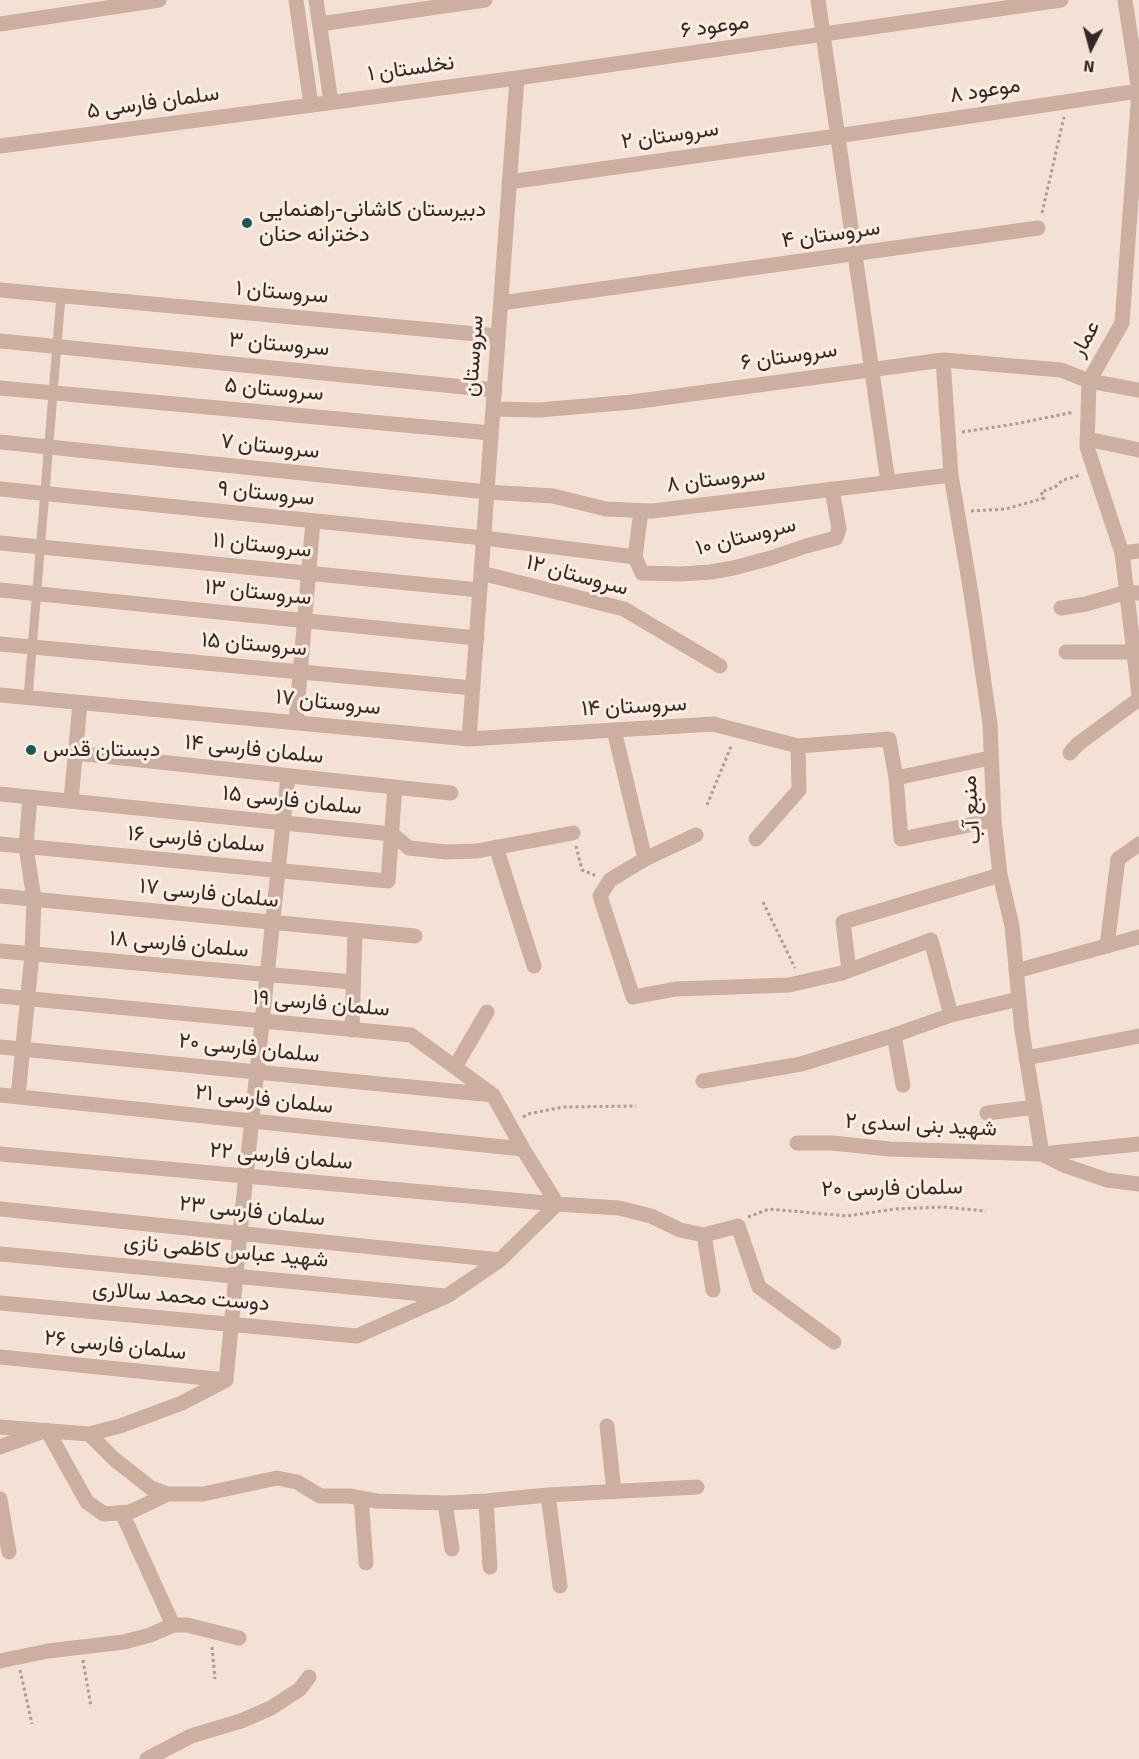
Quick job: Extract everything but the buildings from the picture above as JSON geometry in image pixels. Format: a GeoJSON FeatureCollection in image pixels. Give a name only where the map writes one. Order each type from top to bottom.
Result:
{"type":"FeatureCollection","features":[{"type":"Feature","properties":{"kind":"street"},"geometry":{"type":"LineString","coordinates":[[0,24],[159,0]]}},
{"type":"Feature","properties":{"kind":"street"},"geometry":{"type":"LineString","coordinates":[[296,0],[311,105]]}},
{"type":"Feature","properties":{"kind":"street"},"geometry":{"type":"LineString","coordinates":[[316,0],[330,102]]}},
{"type":"Feature","properties":{"kind":"street"},"geometry":{"type":"LineString","coordinates":[[320,24],[485,0]]}},
{"type":"Feature","properties":{"kind":"street"},"geometry":{"type":"LineString","coordinates":[[818,0],[888,482]]}},
{"type":"Feature","properties":{"kind":"street","name":"موعود ۶"},"geometry":{"type":"LineString","coordinates":[[517,78],[1061,0]]}},
{"type":"Feature","properties":{"kind":"street","name":"عمار"},"geometry":{"type":"LineString","coordinates":[[1130,4],[1139,91],[1132,282],[1122,323],[1089,381],[1087,447],[1133,593],[1134,652],[1139,697]]}},
{"type":"Feature","properties":{"kind":"street","name":"نخلستان ۱"},"geometry":{"type":"LineString","coordinates":[[311,105],[517,78]]}},
{"type":"Feature","properties":{"kind":"street","name":"سروستان"},"geometry":{"type":"LineString","coordinates":[[477,638],[517,78]]}},
{"type":"Feature","properties":{"kind":"street","name":"موعود ۸"},"geometry":{"type":"LineString","coordinates":[[837,136],[1139,91]]}},
{"type":"Feature","properties":{"kind":"street","name":"سلمان فارسی ۵"},"geometry":{"type":"LineString","coordinates":[[0,146],[311,105]]}},
{"type":"Feature","properties":{"kind":"street","name":"سروستان ۲"},"geometry":{"type":"LineString","coordinates":[[509,182],[837,136]]}},
{"type":"Feature","properties":{"kind":"street","name":"سروستان ۴"},"geometry":{"type":"LineString","coordinates":[[501,303],[1038,228]]}},
{"type":"Feature","properties":{"kind":"street","name":"سروستان ۱"},"geometry":{"type":"LineString","coordinates":[[0,290],[498,336]]}},
{"type":"Feature","properties":{"kind":"street","name":"سروستان ۳"},"geometry":{"type":"LineString","coordinates":[[0,341],[495,390]]}},
{"type":"Feature","properties":{"kind":"street","name":"سروستان ۶"},"geometry":{"type":"LineString","coordinates":[[493,409],[539,410],[632,402],[943,360],[1061,370],[1089,381],[1139,390]]}},
{"type":"Feature","properties":{"kind":"street","name":"منبع آب"},"geometry":{"type":"LineString","coordinates":[[943,360],[951,475],[990,724],[994,820],[1000,875],[1012,926],[1026,1058],[1042,1154]]}},
{"type":"Feature","properties":{"kind":"street","name":"سروستان ۵"},"geometry":{"type":"LineString","coordinates":[[0,388],[491,433]]}},
{"type":"Feature","properties":{"kind":"street"},"geometry":{"type":"LineString","coordinates":[[1087,439],[1139,450]]}},
{"type":"Feature","properties":{"kind":"street","name":"سروستان ۷"},"geometry":{"type":"LineString","coordinates":[[0,442],[487,492]]}},
{"type":"Feature","properties":{"kind":"street","name":"سروستان ۸"},"geometry":{"type":"LineString","coordinates":[[487,492],[553,496],[606,509],[652,511],[951,475]]}},
{"type":"Feature","properties":{"kind":"street","name":"سروستان ۹"},"geometry":{"type":"LineString","coordinates":[[0,489],[484,538]]}},
{"type":"Feature","properties":{"kind":"street","name":"سروستان ۱۰"},"geometry":{"type":"LineString","coordinates":[[635,557],[642,573],[711,572],[771,558],[836,538],[839,529],[832,489]]}},
{"type":"Feature","properties":{"kind":"street"},"geometry":{"type":"LineString","coordinates":[[484,538],[635,557],[641,511]]}},
{"type":"Feature","properties":{"kind":"street"},"geometry":{"type":"LineString","coordinates":[[296,722],[313,521]]}},
{"type":"Feature","properties":{"kind":"street","name":"سروستان ۱۱"},"geometry":{"type":"LineString","coordinates":[[0,543],[480,590]]}},
{"type":"Feature","properties":{"kind":"street"},"geometry":{"type":"LineString","coordinates":[[1122,553],[1139,551]]}},
{"type":"Feature","properties":{"kind":"street","name":"سروستان ۱۲"},"geometry":{"type":"LineString","coordinates":[[482,573],[624,609],[720,666]]}},
{"type":"Feature","properties":{"kind":"street","name":"سروستان ۱۳"},"geometry":{"type":"LineString","coordinates":[[0,590],[477,638]]}},
{"type":"Feature","properties":{"kind":"street"},"geometry":{"type":"LineString","coordinates":[[1061,608],[1133,593]]}},
{"type":"Feature","properties":{"kind":"street"},"geometry":{"type":"LineString","coordinates":[[470,739],[477,638]]}},
{"type":"Feature","properties":{"kind":"street","name":"سروستان ۱۵"},"geometry":{"type":"LineString","coordinates":[[0,644],[473,688]]}},
{"type":"Feature","properties":{"kind":"street"},"geometry":{"type":"LineString","coordinates":[[1066,652],[1134,652]]}},
{"type":"Feature","properties":{"kind":"street"},"geometry":{"type":"LineString","coordinates":[[0,695],[80,703],[71,801]]}},
{"type":"Feature","properties":{"kind":"street"},"geometry":{"type":"LineString","coordinates":[[1070,753],[1078,744],[1139,697]]}},
{"type":"Feature","properties":{"kind":"street","name":"سروستان ۱۷"},"geometry":{"type":"LineString","coordinates":[[80,703],[470,739]]}},
{"type":"Feature","properties":{"kind":"street","name":"سروستان ۱۴"},"geometry":{"type":"LineString","coordinates":[[470,739],[713,724],[798,746],[889,739],[896,778]]}},
{"type":"Feature","properties":{"kind":"street"},"geometry":{"type":"LineString","coordinates":[[614,730],[645,859]]}},
{"type":"Feature","properties":{"kind":"street"},"geometry":{"type":"LineString","coordinates":[[756,839],[799,790],[798,746]]}},
{"type":"Feature","properties":{"kind":"street","name":"سلمان فارسی ۱۴"},"geometry":{"type":"LineString","coordinates":[[75,753],[452,793]]}},
{"type":"Feature","properties":{"kind":"street"},"geometry":{"type":"LineString","coordinates":[[990,758],[896,778],[901,839],[994,820]]}},
{"type":"Feature","properties":{"kind":"street"},"geometry":{"type":"LineString","coordinates":[[0,1427],[88,1434],[120,1426],[182,1403],[226,1380],[245,1177],[288,776]]}},
{"type":"Feature","properties":{"kind":"street"},"geometry":{"type":"LineString","coordinates":[[392,834],[396,787]]}},
{"type":"Feature","properties":{"kind":"street","name":"سلمان فارسی ۱۵"},"geometry":{"type":"LineString","coordinates":[[0,794],[392,834],[409,848],[446,852],[477,851],[573,833]]}},
{"type":"Feature","properties":{"kind":"street"},"geometry":{"type":"LineString","coordinates":[[18,1097],[32,954],[34,899],[26,847],[30,796]]}},
{"type":"Feature","properties":{"kind":"street","name":"سلمان فارسی ۱۶"},"geometry":{"type":"LineString","coordinates":[[0,844],[388,881],[392,834]]}},
{"type":"Feature","properties":{"kind":"street"},"geometry":{"type":"LineString","coordinates":[[696,835],[645,859],[610,880],[600,896],[633,997],[676,989],[789,985],[849,970],[931,940],[951,1015]]}},
{"type":"Feature","properties":{"kind":"street"},"geometry":{"type":"LineString","coordinates":[[1107,946],[1118,859],[1139,844]]}},
{"type":"Feature","properties":{"kind":"street"},"geometry":{"type":"LineString","coordinates":[[496,847],[534,966]]}},
{"type":"Feature","properties":{"kind":"street"},"geometry":{"type":"LineString","coordinates":[[849,970],[843,922],[1000,875]]}},
{"type":"Feature","properties":{"kind":"street","name":"سلمان فارسی ۱۷"},"geometry":{"type":"LineString","coordinates":[[0,896],[415,936]]}},
{"type":"Feature","properties":{"kind":"street"},"geometry":{"type":"LineString","coordinates":[[352,1030],[355,930]]}},
{"type":"Feature","properties":{"kind":"street"},"geometry":{"type":"LineString","coordinates":[[1016,971],[1139,937]]}},
{"type":"Feature","properties":{"kind":"street","name":"سلمان فارسی ۱۸"},"geometry":{"type":"LineString","coordinates":[[0,951],[353,982]]}},
{"type":"Feature","properties":{"kind":"street","name":"سلمان فارسی ۱۹"},"geometry":{"type":"LineString","coordinates":[[0,996],[411,1035],[493,1095],[557,1204]]}},
{"type":"Feature","properties":{"kind":"street"},"geometry":{"type":"LineString","coordinates":[[703,1082],[801,1064],[951,1015],[1019,999]]}},
{"type":"Feature","properties":{"kind":"street"},"geometry":{"type":"LineString","coordinates":[[455,1067],[487,1012]]}},
{"type":"Feature","properties":{"kind":"street"},"geometry":{"type":"LineString","coordinates":[[894,1035],[903,1085]]}},
{"type":"Feature","properties":{"kind":"street"},"geometry":{"type":"LineString","coordinates":[[1026,1058],[1139,1036]]}},
{"type":"Feature","properties":{"kind":"street","name":"سلمان فارسی ۲۰"},"geometry":{"type":"LineString","coordinates":[[0,1047],[493,1095]]}},
{"type":"Feature","properties":{"kind":"street","name":"سلمان فارسی ۲۱"},"geometry":{"type":"LineString","coordinates":[[0,1095],[523,1149]]}},
{"type":"Feature","properties":{"kind":"street"},"geometry":{"type":"LineString","coordinates":[[987,1113],[1035,1107]]}},
{"type":"Feature","properties":{"kind":"street","name":"شهید بنی اسدی ۲"},"geometry":{"type":"LineString","coordinates":[[797,1143],[832,1143],[890,1149],[1042,1154],[1139,1144]]}},
{"type":"Feature","properties":{"kind":"street"},"geometry":{"type":"LineString","coordinates":[[1042,1154],[1066,1166],[1107,1180],[1139,1184]]}},
{"type":"Feature","properties":{"kind":"street","name":"سلمان فارسی ۲۲"},"geometry":{"type":"LineString","coordinates":[[0,1155],[557,1204]]}},
{"type":"Feature","properties":{"kind":"street"},"geometry":{"type":"LineString","coordinates":[[447,1296],[500,1260],[557,1204],[619,1208],[651,1216],[680,1230],[704,1235],[738,1226],[759,1287],[834,1342]]}},
{"type":"Feature","properties":{"kind":"street","name":"سلمان فارسی ۲۳"},"geometry":{"type":"LineString","coordinates":[[0,1209],[500,1260]]}},
{"type":"Feature","properties":{"kind":"street"},"geometry":{"type":"LineString","coordinates":[[704,1235],[713,1290]]}},
{"type":"Feature","properties":{"kind":"street","name":"شهید عباس کاظمی نازی"},"geometry":{"type":"LineString","coordinates":[[0,1254],[447,1296]]}},
{"type":"Feature","properties":{"kind":"street","name":"دوست محمد سالاری"},"geometry":{"type":"LineString","coordinates":[[0,1303],[357,1336],[447,1296]]}},
{"type":"Feature","properties":{"kind":"street","name":"سلمان فارسی ۲۶"},"geometry":{"type":"LineString","coordinates":[[0,1357],[226,1380]]}},
{"type":"Feature","properties":{"kind":"street"},"geometry":{"type":"LineString","coordinates":[[608,1426],[614,1492]]}},
{"type":"Feature","properties":{"kind":"street"},"geometry":{"type":"LineString","coordinates":[[0,1447],[47,1430]]}},
{"type":"Feature","properties":{"kind":"street"},"geometry":{"type":"LineString","coordinates":[[47,1430],[87,1502],[104,1514],[130,1512],[168,1494]]}},
{"type":"Feature","properties":{"kind":"street"},"geometry":{"type":"LineString","coordinates":[[88,1434],[114,1459],[151,1488],[168,1494],[203,1494],[277,1478],[297,1482],[320,1496],[377,1501],[445,1503],[697,1487]]}},
{"type":"Feature","properties":{"kind":"street"},"geometry":{"type":"LineString","coordinates":[[548,1495],[560,1586]]}},
{"type":"Feature","properties":{"kind":"street"},"geometry":{"type":"LineString","coordinates":[[361,1498],[366,1563]]}},
{"type":"Feature","properties":{"kind":"street"},"geometry":{"type":"LineString","coordinates":[[0,1499],[9,1551]]}},
{"type":"Feature","properties":{"kind":"street"},"geometry":{"type":"LineString","coordinates":[[486,1501],[490,1567]]}},
{"type":"Feature","properties":{"kind":"street"},"geometry":{"type":"LineString","coordinates":[[445,1503],[452,1549]]}},
{"type":"Feature","properties":{"kind":"street"},"geometry":{"type":"LineString","coordinates":[[122,1512],[173,1625]]}},
{"type":"Feature","properties":{"kind":"street"},"geometry":{"type":"LineString","coordinates":[[0,1661],[124,1642],[150,1635],[173,1625],[187,1625],[239,1638]]}},
{"type":"Feature","properties":{"kind":"street"},"geometry":{"type":"LineString","coordinates":[[147,1759],[190,1736],[241,1721],[271,1708],[300,1689],[309,1677]]}},
{"type":"Feature","properties":{"kind":"lane"},"geometry":{"type":"LineString","coordinates":[[28,698],[61,296]]}},
{"type":"Feature","properties":{"kind":"path"},"geometry":{"type":"LineString","coordinates":[[1038,228],[1068,101]]}},
{"type":"Feature","properties":{"kind":"path"},"geometry":{"type":"LineString","coordinates":[[948,434],[1015,424],[1088,409]]}},
{"type":"Feature","properties":{"kind":"path"},"geometry":{"type":"LineString","coordinates":[[957,511],[1006,509],[1044,498],[1041,492],[1055,487],[1063,480],[1094,471]]}},
{"type":"Feature","properties":{"kind":"path"},"geometry":{"type":"LineString","coordinates":[[707,805],[737,731]]}},
{"type":"Feature","properties":{"kind":"path"},"geometry":{"type":"LineString","coordinates":[[573,833],[582,870],[610,880]]}},
{"type":"Feature","properties":{"kind":"path"},"geometry":{"type":"LineString","coordinates":[[763,902],[795,968],[797,983]]}},
{"type":"Feature","properties":{"kind":"path"},"geometry":{"type":"LineString","coordinates":[[509,1124],[528,1114],[562,1107],[636,1106]]}},
{"type":"Feature","properties":{"kind":"path","name":"سلمان فارسی ۲۰"},"geometry":{"type":"LineString","coordinates":[[738,1226],[748,1217],[769,1209],[847,1216],[895,1209],[943,1207],[986,1211]]}},
{"type":"Feature","properties":{"kind":"path"},"geometry":{"type":"LineString","coordinates":[[210,1630],[215,1679]]}},
{"type":"Feature","properties":{"kind":"path"},"geometry":{"type":"LineString","coordinates":[[81,1647],[91,1707]]}},
{"type":"Feature","properties":{"kind":"path"},"geometry":{"type":"LineString","coordinates":[[18,1657],[33,1724]]}},
{"type":"Feature","properties":{"kind":"place","name":"دبیرستان کاشانی-راهنمایی دخترانه حنان"},"geometry":{"type":"Point","coordinates":[247,223]}},
{"type":"Feature","properties":{"kind":"place","name":"دبستان قدس"},"geometry":{"type":"Point","coordinates":[31,750]}}]}
